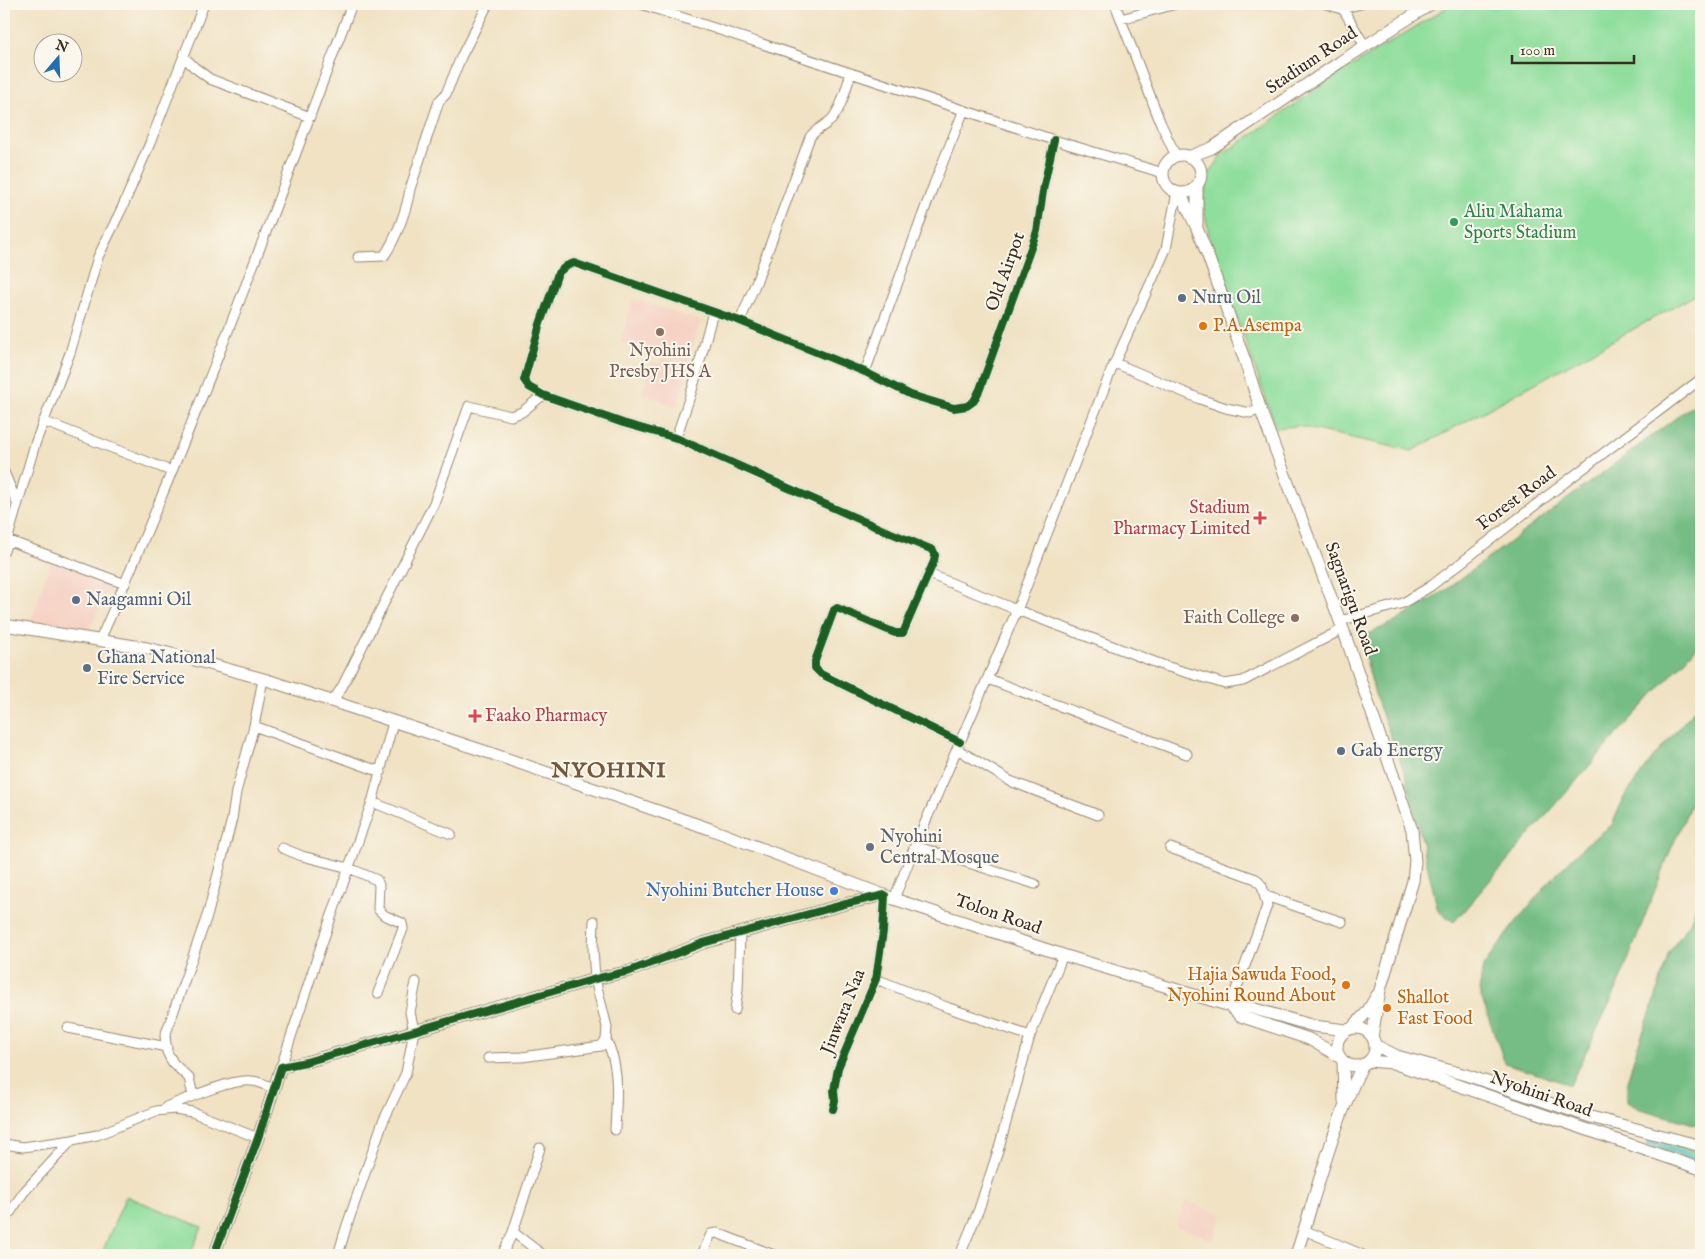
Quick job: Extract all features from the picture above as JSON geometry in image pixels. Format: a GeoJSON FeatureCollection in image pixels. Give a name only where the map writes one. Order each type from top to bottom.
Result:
{"type":"FeatureCollection","features":[{"type":"Feature","properties":{"kind":"main road","name":"Stadium Road"},"geometry":{"type":"LineString","coordinates":[[1188,156],[1212,148],[1431,4]]}},
{"type":"Feature","properties":{"kind":"main road","name":"Stadium Road"},"geometry":{"type":"LineString","coordinates":[[1200,172],[1212,148]]}},
{"type":"Feature","properties":{"kind":"main road"},"geometry":{"type":"LineString","coordinates":[[1176,156],[1188,156],[1196,163],[1200,172],[1197,185],[1188,192],[1172,190],[1165,183],[1163,174],[1166,164],[1176,156]]}},
{"type":"Feature","properties":{"kind":"main road","name":"Sagnarigu Road"},"geometry":{"type":"LineString","coordinates":[[1196,226],[1197,185]]}},
{"type":"Feature","properties":{"kind":"main road","name":"Sagnarigu Road"},"geometry":{"type":"LineString","coordinates":[[1178,192],[1196,226],[1342,625],[1412,830],[1415,849],[1413,881],[1380,990],[1373,1041]]}},
{"type":"Feature","properties":{"kind":"main road","name":"Tolon Road"},"geometry":{"type":"LineString","coordinates":[[4,625],[100,640],[180,656],[263,679],[758,846],[890,897],[1063,955],[1230,1006]]}},
{"type":"Feature","properties":{"kind":"main road"},"geometry":{"type":"LineString","coordinates":[[214,1255],[258,1138],[280,1067],[306,1062],[595,979],[630,971],[703,943],[740,932],[849,903],[890,897]]}},
{"type":"Feature","properties":{"kind":"main road","name":"Sagnarigu Road"},"geometry":{"type":"LineString","coordinates":[[1349,1029],[1367,1012],[1380,990]]}},
{"type":"Feature","properties":{"kind":"main road"},"geometry":{"type":"LineString","coordinates":[[1230,1006],[1248,1007],[1314,1026],[1364,1030],[1373,1041],[1374,1051],[1350,1092],[1326,1155],[1296,1255]]}},
{"type":"Feature","properties":{"kind":"main road"},"geometry":{"type":"LineString","coordinates":[[1230,1006],[1240,1016],[1309,1039],[1352,1066],[1366,1063]]}},
{"type":"Feature","properties":{"kind":"main road"},"geometry":{"type":"LineString","coordinates":[[1344,1108],[1341,1058],[1337,1043],[1342,1034],[1349,1029]]}},
{"type":"Feature","properties":{"kind":"main road","name":"Nyohini Road"},"geometry":{"type":"LineString","coordinates":[[1373,1041],[1397,1056],[1466,1075],[1582,1114],[1701,1146]]}},
{"type":"Feature","properties":{"kind":"main road","name":"Nyohini Road"},"geometry":{"type":"LineString","coordinates":[[1366,1063],[1383,1061],[1393,1063],[1701,1169]]}},
{"type":"Feature","properties":{"kind":"street"},"geometry":{"type":"LineString","coordinates":[[4,551],[35,444],[70,353],[98,257],[126,199],[204,4]]}},
{"type":"Feature","properties":{"kind":"street"},"geometry":{"type":"LineString","coordinates":[[100,640],[125,584],[248,281],[352,4]]}},
{"type":"Feature","properties":{"kind":"street"},"geometry":{"type":"LineString","coordinates":[[358,257],[384,256],[389,248],[408,200],[439,101],[446,94],[461,57],[488,4]]}},
{"type":"Feature","properties":{"kind":"street"},"geometry":{"type":"LineString","coordinates":[[641,4],[1163,174]]}},
{"type":"Feature","properties":{"kind":"street"},"geometry":{"type":"LineString","coordinates":[[1115,4],[1161,124],[1176,156]]}},
{"type":"Feature","properties":{"kind":"street"},"geometry":{"type":"LineString","coordinates":[[1121,19],[1176,4]]}},
{"type":"Feature","properties":{"kind":"street"},"geometry":{"type":"LineString","coordinates":[[1326,4],[1341,6],[1360,4]]}},
{"type":"Feature","properties":{"kind":"street"},"geometry":{"type":"LineString","coordinates":[[1341,6],[1365,46]]}},
{"type":"Feature","properties":{"kind":"street"},"geometry":{"type":"LineString","coordinates":[[184,57],[194,68],[210,79],[310,117]]}},
{"type":"Feature","properties":{"kind":"street"},"geometry":{"type":"LineString","coordinates":[[740,321],[810,137],[816,130],[832,119],[843,98],[851,73]]}},
{"type":"Feature","properties":{"kind":"street"},"geometry":{"type":"LineString","coordinates":[[964,110],[927,201],[865,372],[740,321],[574,264],[566,266],[558,273],[540,324],[524,380],[529,388],[543,395],[623,423],[676,438],[881,529],[933,550],[936,555],[904,633],[895,634],[837,608],[834,610],[815,661],[815,668],[821,674],[959,745],[1010,782],[1098,814]]}},
{"type":"Feature","properties":{"kind":"street","name":"Old Airpot"},"geometry":{"type":"LineString","coordinates":[[865,372],[911,395],[954,408],[966,406],[974,401],[1030,254],[1037,231],[1044,184],[1054,140]]}},
{"type":"Feature","properties":{"kind":"street","name":"Jinwara Naa"},"geometry":{"type":"LineString","coordinates":[[832,1108],[836,1101],[834,1090],[838,1068],[876,979],[890,897],[915,846],[988,679],[1115,363],[1166,249],[1178,192]]}},
{"type":"Feature","properties":{"kind":"street"},"geometry":{"type":"LineString","coordinates":[[676,438],[714,312]]}},
{"type":"Feature","properties":{"kind":"street"},"geometry":{"type":"LineString","coordinates":[[1115,363],[1226,408],[1250,413],[1261,408]]}},
{"type":"Feature","properties":{"kind":"street","name":"Forest Road"},"geometry":{"type":"LineString","coordinates":[[929,574],[1017,610],[1165,666],[1225,684],[1234,684],[1243,681],[1342,625],[1403,604],[1431,586],[1538,502],[1701,379]]}},
{"type":"Feature","properties":{"kind":"street"},"geometry":{"type":"LineString","coordinates":[[332,702],[342,687],[434,503],[469,406],[511,416],[522,412],[543,395]]}},
{"type":"Feature","properties":{"kind":"street"},"geometry":{"type":"LineString","coordinates":[[43,422],[171,471]]}},
{"type":"Feature","properties":{"kind":"street"},"geometry":{"type":"LineString","coordinates":[[4,472],[17,503]]}},
{"type":"Feature","properties":{"kind":"street"},"geometry":{"type":"LineString","coordinates":[[7,540],[125,584]]}},
{"type":"Feature","properties":{"kind":"street"},"geometry":{"type":"LineString","coordinates":[[193,1096],[189,1078],[173,1063],[165,1036],[208,913],[232,819],[236,792],[254,726],[263,679]]}},
{"type":"Feature","properties":{"kind":"street"},"geometry":{"type":"LineString","coordinates":[[988,679],[1187,754]]}},
{"type":"Feature","properties":{"kind":"street"},"geometry":{"type":"LineString","coordinates":[[280,1067],[372,802],[394,722]]}},
{"type":"Feature","properties":{"kind":"street"},"geometry":{"type":"LineString","coordinates":[[254,726],[381,772]]}},
{"type":"Feature","properties":{"kind":"street"},"geometry":{"type":"LineString","coordinates":[[372,802],[451,834]]}},
{"type":"Feature","properties":{"kind":"street"},"geometry":{"type":"LineString","coordinates":[[915,846],[1035,884]]}},
{"type":"Feature","properties":{"kind":"street"},"geometry":{"type":"LineString","coordinates":[[282,848],[302,856],[349,868],[377,880],[379,885],[378,908],[384,915],[402,923],[403,929],[378,993]]}},
{"type":"Feature","properties":{"kind":"street"},"geometry":{"type":"LineString","coordinates":[[1170,848],[1256,879],[1262,886],[1266,896],[1267,906],[1230,1006]]}},
{"type":"Feature","properties":{"kind":"street"},"geometry":{"type":"LineString","coordinates":[[1266,896],[1342,922]]}},
{"type":"Feature","properties":{"kind":"street"},"geometry":{"type":"LineString","coordinates":[[594,921],[595,979],[607,1027],[606,1040],[612,1051],[617,1091],[615,1130]]}},
{"type":"Feature","properties":{"kind":"street"},"geometry":{"type":"LineString","coordinates":[[735,1010],[738,990],[740,932]]}},
{"type":"Feature","properties":{"kind":"street"},"geometry":{"type":"LineString","coordinates":[[960,1255],[979,1209],[998,1151],[1030,1036],[1063,955]]}},
{"type":"Feature","properties":{"kind":"street"},"geometry":{"type":"LineString","coordinates":[[876,979],[949,1008],[1030,1036]]}},
{"type":"Feature","properties":{"kind":"street"},"geometry":{"type":"LineString","coordinates":[[338,1255],[382,1124],[406,1073],[414,1031],[410,1012],[416,982]]}},
{"type":"Feature","properties":{"kind":"street"},"geometry":{"type":"LineString","coordinates":[[68,1028],[167,1047]]}},
{"type":"Feature","properties":{"kind":"street"},"geometry":{"type":"LineString","coordinates":[[488,1058],[522,1057],[601,1046],[606,1040]]}},
{"type":"Feature","properties":{"kind":"street"},"geometry":{"type":"LineString","coordinates":[[4,1144],[24,1147],[97,1135],[193,1096],[242,1080],[254,1081],[273,1088]]}},
{"type":"Feature","properties":{"kind":"street"},"geometry":{"type":"LineString","coordinates":[[156,1111],[175,1109],[192,1112],[258,1138]]}},
{"type":"Feature","properties":{"kind":"street"},"geometry":{"type":"LineString","coordinates":[[4,1222],[23,1193],[72,1140]]}},
{"type":"Feature","properties":{"kind":"street"},"geometry":{"type":"LineString","coordinates":[[502,1255],[513,1232],[540,1148]]}},
{"type":"Feature","properties":{"kind":"street"},"geometry":{"type":"LineString","coordinates":[[1304,1230],[1363,1255]]}},
{"type":"Feature","properties":{"kind":"street"},"geometry":{"type":"LineString","coordinates":[[513,1232],[544,1255]]}},
{"type":"Feature","properties":{"kind":"street"},"geometry":{"type":"LineString","coordinates":[[702,1255],[711,1234],[717,1233],[774,1255]]}},
{"type":"Feature","properties":{"kind":"shaded area","name":"Nyohini Presby JHS A"},"geometry":{"type":"Polygon","coordinates":[[[633,299],[701,321],[687,363],[620,343],[633,299]]]}},
{"type":"Feature","properties":{"kind":"shaded area"},"geometry":{"type":"Polygon","coordinates":[[[662,357],[686,365],[683,373],[687,375],[677,406],[642,394],[652,362],[660,364],[662,357]]]}},
{"type":"Feature","properties":{"kind":"shaded area"},"geometry":{"type":"Polygon","coordinates":[[[51,560],[112,580],[90,628],[92,636],[30,625],[51,560]]]}},
{"type":"Feature","properties":{"kind":"shaded area"},"geometry":{"type":"Polygon","coordinates":[[[1186,1201],[1222,1215],[1213,1240],[1176,1226],[1186,1201]]]}},
{"type":"Feature","properties":{"kind":"green space","name":"Aliu Mahama Sports Stadium"},"geometry":{"type":"Polygon","coordinates":[[[1452,4],[1701,4],[1701,292],[1412,451],[1297,426],[1276,428],[1210,240],[1203,204],[1206,179],[1222,155],[1331,79],[1452,4]]]}},
{"type":"Feature","properties":{"kind":"green space"},"geometry":{"type":"Polygon","coordinates":[[[1701,399],[1701,643],[1617,734],[1454,922],[1438,911],[1407,779],[1376,698],[1363,648],[1365,635],[1397,621],[1447,589],[1701,399]]]}},
{"type":"Feature","properties":{"kind":"green space"},"geometry":{"type":"Polygon","coordinates":[[[1701,702],[1701,781],[1669,854],[1617,988],[1570,1085],[1505,1063],[1479,991],[1483,966],[1547,884],[1585,845],[1612,825],[1624,797],[1653,758],[1701,702]]]}},
{"type":"Feature","properties":{"kind":"green space"},"geometry":{"type":"Polygon","coordinates":[[[1701,889],[1701,1126],[1640,1109],[1627,1102],[1627,1082],[1669,952],[1690,923],[1701,889]]]}},
{"type":"Feature","properties":{"kind":"green space"},"geometry":{"type":"Polygon","coordinates":[[[1649,1138],[1701,1153],[1701,1164],[1646,1145],[1649,1138]]]}},
{"type":"Feature","properties":{"kind":"green space"},"geometry":{"type":"Polygon","coordinates":[[[126,1196],[202,1227],[190,1255],[101,1255],[126,1196]]]}},
{"type":"Feature","properties":{"kind":"waterway"},"geometry":{"type":"LineString","coordinates":[[1648,1142],[1701,1159]]}},
{"type":"Feature","properties":{"kind":"cycle path"},"geometry":{"type":"LineString","coordinates":[[960,742],[821,674],[815,668],[815,661],[834,610],[837,608],[895,633],[903,633],[934,561],[935,555],[933,550],[881,529],[676,438],[623,423],[543,395],[529,387],[524,380],[540,324],[558,273],[566,266],[574,263],[740,321],[865,372],[911,395],[954,408],[967,406],[974,401],[980,389],[1037,231],[1044,185],[1054,140]]}},
{"type":"Feature","properties":{"kind":"cycle path"},"geometry":{"type":"LineString","coordinates":[[214,1255],[258,1138],[281,1067],[306,1062],[599,978],[630,971],[703,943],[885,895],[883,932],[876,979],[838,1068],[833,1109]]}},
{"type":"Feature","properties":{"kind":"place","name":"Aliu Mahama Sports Stadium"},"geometry":{"type":"Point","coordinates":[1454,222]}},
{"type":"Feature","properties":{"kind":"place","name":"Nuru Oil"},"geometry":{"type":"Point","coordinates":[1182,298]}},
{"type":"Feature","properties":{"kind":"place","name":"P.A.Asempa"},"geometry":{"type":"Point","coordinates":[1203,326]}},
{"type":"Feature","properties":{"kind":"place","name":"Nyohini Presby JHS A"},"geometry":{"type":"Point","coordinates":[660,332]}},
{"type":"Feature","properties":{"kind":"place","name":"Stadium Pharmacy Limited"},"geometry":{"type":"Point","coordinates":[1260,518]}},
{"type":"Feature","properties":{"kind":"place","name":"Naagamni Oil"},"geometry":{"type":"Point","coordinates":[76,600]}},
{"type":"Feature","properties":{"kind":"place","name":"Faith College"},"geometry":{"type":"Point","coordinates":[1295,618]}},
{"type":"Feature","properties":{"kind":"place","name":"Ghana National Fire Service"},"geometry":{"type":"Point","coordinates":[87,668]}},
{"type":"Feature","properties":{"kind":"place","name":"Faako Pharmacy"},"geometry":{"type":"Point","coordinates":[475,716]}},
{"type":"Feature","properties":{"kind":"place","name":"Gab Energy"},"geometry":{"type":"Point","coordinates":[1341,751]}},
{"type":"Feature","properties":{"kind":"place","name":"Nyohini Central Mosque"},"geometry":{"type":"Point","coordinates":[870,847]}},
{"type":"Feature","properties":{"kind":"place","name":"Nyohini Butcher House"},"geometry":{"type":"Point","coordinates":[834,891]}},
{"type":"Feature","properties":{"kind":"place","name":"Hajia Sawuda Food, Nyohini Round About"},"geometry":{"type":"Point","coordinates":[1346,985]}},
{"type":"Feature","properties":{"kind":"place","name":"Shallot Fast Food"},"geometry":{"type":"Point","coordinates":[1387,1008]}},
{"type":"Feature","properties":{"kind":"district","name":"NYOHINI"},"geometry":{"type":"Point","coordinates":[609,771]}}]}
